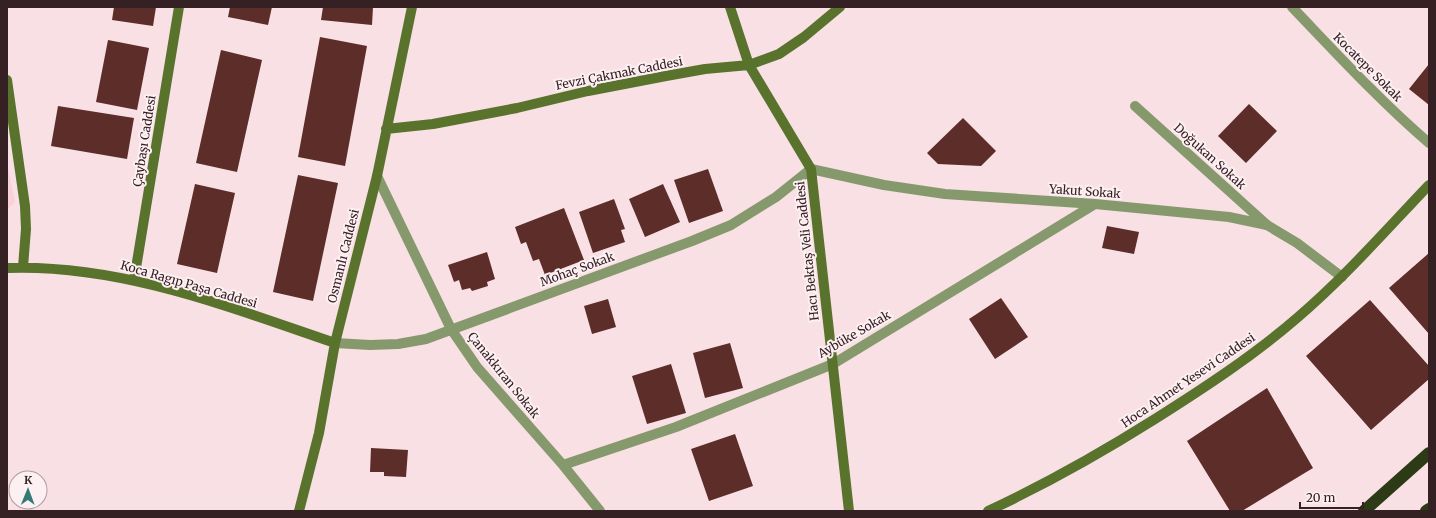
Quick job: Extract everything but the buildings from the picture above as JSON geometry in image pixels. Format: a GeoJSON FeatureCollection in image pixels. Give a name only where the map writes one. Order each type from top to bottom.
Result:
{"type":"FeatureCollection","features":[{"type":"Feature","properties":{"kind":"highway"},"geometry":{"type":"LineString","coordinates":[[1364,511],[1429,453]]}},
{"type":"Feature","properties":{"kind":"street","name":"Çaybaşı Caddesi"},"geometry":{"type":"LineString","coordinates":[[134,280],[178,7]]}},
{"type":"Feature","properties":{"kind":"street","name":"Osmanlı Caddesi"},"geometry":{"type":"LineString","coordinates":[[299,511],[319,433],[335,343],[376,176],[412,7]]}},
{"type":"Feature","properties":{"kind":"street","name":"Hacı Bektaş Veli Caddesi"},"geometry":{"type":"LineString","coordinates":[[730,7],[749,65],[811,170],[849,511]]}},
{"type":"Feature","properties":{"kind":"street","name":"Fevzi Çakmak Caddesi"},"geometry":{"type":"LineString","coordinates":[[386,129],[433,124],[517,108],[588,91],[705,69],[749,65],[779,54],[804,37],[840,7]]}},
{"type":"Feature","properties":{"kind":"street","name":"Kocatepe Sokak"},"geometry":{"type":"LineString","coordinates":[[1292,7],[1356,75],[1429,143]]}},
{"type":"Feature","properties":{"kind":"street"},"geometry":{"type":"LineString","coordinates":[[7,80],[25,206],[26,229],[22,267]]}},
{"type":"Feature","properties":{"kind":"street","name":"Doğukan Sokak"},"geometry":{"type":"LineString","coordinates":[[1135,106],[1267,225]]}},
{"type":"Feature","properties":{"kind":"street","name":"Yakut Sokak"},"geometry":{"type":"LineString","coordinates":[[811,170],[884,185],[946,194],[1095,204],[1229,217],[1267,225],[1297,244],[1342,277]]}},
{"type":"Feature","properties":{"kind":"street","name":"Mohaç Sokak"},"geometry":{"type":"LineString","coordinates":[[335,343],[370,345],[398,344],[426,339],[692,241],[731,225],[776,197],[811,170]]}},
{"type":"Feature","properties":{"kind":"street","name":"Çanakkıran Sokak"},"geometry":{"type":"LineString","coordinates":[[376,176],[451,329],[477,367],[563,465],[600,511]]}},
{"type":"Feature","properties":{"kind":"street","name":"Hoca Ahmet Yesevi Caddesi"},"geometry":{"type":"LineString","coordinates":[[988,511],[1100,453],[1176,406],[1247,359],[1297,318],[1342,277],[1429,185]]}},
{"type":"Feature","properties":{"kind":"street","name":"Aybüke Sokak"},"geometry":{"type":"LineString","coordinates":[[563,465],[676,427],[833,364],[1095,204]]}},
{"type":"Feature","properties":{"kind":"street","name":"Koca Ragıp Paşa Caddesi"},"geometry":{"type":"LineString","coordinates":[[7,268],[56,268],[134,280],[222,305],[335,343]]}},
{"type":"Feature","properties":{"kind":"shaded area"},"geometry":{"type":"Polygon","coordinates":[[[7,162],[15,202],[7,210],[7,162]]]}}]}
